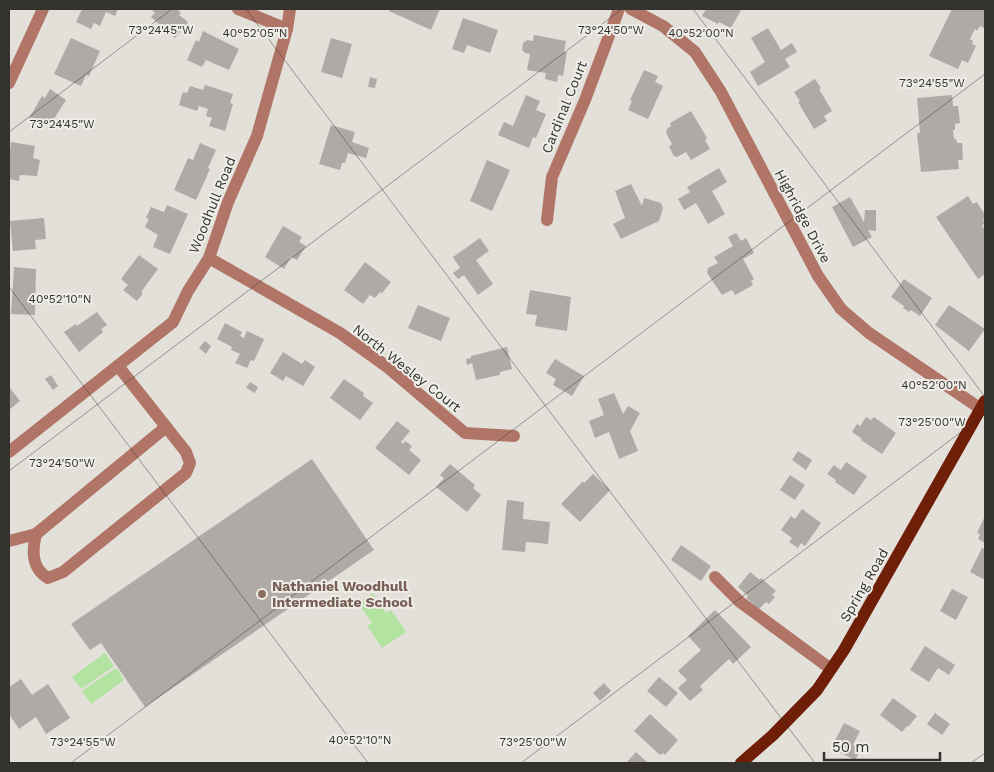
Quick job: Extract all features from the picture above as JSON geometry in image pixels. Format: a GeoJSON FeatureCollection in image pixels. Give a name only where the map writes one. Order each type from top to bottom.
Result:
{"type":"FeatureCollection","features":[{"type":"Feature","properties":{"kind":"main road","name":"Spring Road"},"geometry":{"type":"LineString","coordinates":[[741,763],[817,690],[831,670],[983,405]]}},
{"type":"Feature","properties":{"kind":"street"},"geometry":{"type":"LineString","coordinates":[[9,83],[43,9]]}},
{"type":"Feature","properties":{"kind":"street"},"geometry":{"type":"LineString","coordinates":[[238,9],[287,28]]}},
{"type":"Feature","properties":{"kind":"street","name":"Woodhull Road"},"geometry":{"type":"LineString","coordinates":[[9,452],[173,322],[188,290],[209,258],[228,202],[257,136],[287,28],[290,9]]}},
{"type":"Feature","properties":{"kind":"street","name":"Cardinal Court"},"geometry":{"type":"LineString","coordinates":[[547,220],[552,177],[619,9]]}},
{"type":"Feature","properties":{"kind":"street","name":"Highridge Drive"},"geometry":{"type":"LineString","coordinates":[[631,9],[663,26],[695,52],[721,92],[818,276],[841,310],[869,332],[983,405]]}},
{"type":"Feature","properties":{"kind":"street","name":"North Wesley Court"},"geometry":{"type":"LineString","coordinates":[[209,258],[340,333],[386,366],[464,433],[514,436]]}},
{"type":"Feature","properties":{"kind":"street"},"geometry":{"type":"LineString","coordinates":[[36,534],[34,556],[38,570],[48,578],[63,572],[186,473],[190,463],[186,452],[118,366]]}},
{"type":"Feature","properties":{"kind":"street"},"geometry":{"type":"LineString","coordinates":[[9,542],[36,534],[166,427]]}},
{"type":"Feature","properties":{"kind":"street"},"geometry":{"type":"LineString","coordinates":[[715,577],[740,602],[831,670]]}},
{"type":"Feature","properties":{"kind":"green space"},"geometry":{"type":"Polygon","coordinates":[[[373,593],[386,613],[391,610],[406,632],[382,648],[367,626],[372,623],[359,604],[373,593]]]}},
{"type":"Feature","properties":{"kind":"green space"},"geometry":{"type":"Polygon","coordinates":[[[105,653],[114,666],[81,689],[72,677],[105,653]]]}},
{"type":"Feature","properties":{"kind":"green space"},"geometry":{"type":"Polygon","coordinates":[[[116,668],[124,680],[91,704],[82,691],[116,668]]]}},
{"type":"Feature","properties":{"kind":"building"},"geometry":{"type":"Polygon","coordinates":[[[82,9],[118,9],[115,16],[106,12],[100,26],[94,23],[91,29],[76,22],[82,9]]]}},
{"type":"Feature","properties":{"kind":"building"},"geometry":{"type":"Polygon","coordinates":[[[151,9],[177,9],[181,13],[179,15],[188,22],[175,38],[151,17],[155,13],[151,9]]]}},
{"type":"Feature","properties":{"kind":"building"},"geometry":{"type":"Polygon","coordinates":[[[390,9],[440,9],[431,30],[389,11],[390,9]]]}},
{"type":"Feature","properties":{"kind":"building"},"geometry":{"type":"Polygon","coordinates":[[[706,9],[741,10],[731,28],[702,16],[706,9]]]}},
{"type":"Feature","properties":{"kind":"building"},"geometry":{"type":"Polygon","coordinates":[[[952,9],[985,9],[985,29],[980,26],[977,31],[975,29],[970,39],[973,41],[972,44],[976,46],[968,63],[962,60],[958,69],[929,56],[952,9]]]}},
{"type":"Feature","properties":{"kind":"building"},"geometry":{"type":"Polygon","coordinates":[[[463,18],[498,30],[490,53],[467,45],[464,53],[452,49],[463,18]]]}},
{"type":"Feature","properties":{"kind":"building"},"geometry":{"type":"Polygon","coordinates":[[[768,28],[781,50],[792,43],[797,52],[785,59],[790,67],[758,86],[750,72],[765,62],[751,38],[768,28]]]}},
{"type":"Feature","properties":{"kind":"building"},"geometry":{"type":"Polygon","coordinates":[[[203,31],[239,49],[229,70],[206,60],[202,67],[187,60],[196,40],[199,42],[203,31]]]}},
{"type":"Feature","properties":{"kind":"building"},"geometry":{"type":"Polygon","coordinates":[[[534,35],[566,41],[564,52],[567,52],[563,76],[558,75],[557,82],[545,79],[546,73],[527,70],[530,54],[522,50],[523,43],[527,40],[533,41],[534,35]]]}},
{"type":"Feature","properties":{"kind":"building"},"geometry":{"type":"Polygon","coordinates":[[[71,38],[100,51],[89,76],[86,75],[81,86],[54,74],[71,38]]]}},
{"type":"Feature","properties":{"kind":"building"},"geometry":{"type":"Polygon","coordinates":[[[331,38],[352,44],[342,78],[321,72],[331,38]]]}},
{"type":"Feature","properties":{"kind":"building"},"geometry":{"type":"Polygon","coordinates":[[[644,70],[658,76],[655,82],[663,86],[648,119],[628,110],[632,101],[630,100],[644,70]]]}},
{"type":"Feature","properties":{"kind":"building"},"geometry":{"type":"Polygon","coordinates":[[[370,77],[377,79],[375,88],[368,87],[370,77]]]}},
{"type":"Feature","properties":{"kind":"building"},"geometry":{"type":"Polygon","coordinates":[[[815,79],[832,111],[824,116],[827,121],[814,129],[794,92],[815,79]]]}},
{"type":"Feature","properties":{"kind":"building"},"geometry":{"type":"Polygon","coordinates":[[[205,85],[233,94],[230,103],[233,104],[225,131],[209,126],[212,118],[206,116],[208,109],[199,106],[197,111],[179,105],[183,92],[187,93],[190,86],[203,90],[205,85]]]}},
{"type":"Feature","properties":{"kind":"building"},"geometry":{"type":"Polygon","coordinates":[[[50,89],[66,100],[50,125],[45,122],[42,127],[28,120],[42,96],[45,98],[50,89]]]}},
{"type":"Feature","properties":{"kind":"building"},"geometry":{"type":"Polygon","coordinates":[[[526,95],[540,101],[536,110],[546,114],[536,138],[533,137],[529,148],[498,135],[504,122],[513,126],[526,95]]]}},
{"type":"Feature","properties":{"kind":"building"},"geometry":{"type":"Polygon","coordinates":[[[952,95],[953,106],[958,106],[960,123],[955,124],[955,130],[953,130],[954,139],[956,139],[957,143],[962,143],[963,160],[958,160],[959,169],[921,172],[917,133],[920,133],[917,98],[952,95]]]}},
{"type":"Feature","properties":{"kind":"building"},"geometry":{"type":"Polygon","coordinates":[[[691,111],[707,138],[705,140],[710,149],[691,160],[686,152],[677,157],[674,156],[669,147],[672,144],[666,133],[667,129],[671,126],[670,123],[691,111]]]}},
{"type":"Feature","properties":{"kind":"building"},"geometry":{"type":"Polygon","coordinates":[[[331,125],[355,132],[352,142],[369,148],[366,158],[348,153],[345,163],[342,163],[340,170],[319,164],[331,125]]]}},
{"type":"Feature","properties":{"kind":"building"},"geometry":{"type":"Polygon","coordinates":[[[11,142],[35,146],[33,158],[40,160],[37,176],[20,175],[19,181],[9,179],[11,142]]]}},
{"type":"Feature","properties":{"kind":"building"},"geometry":{"type":"Polygon","coordinates":[[[200,143],[216,150],[196,200],[174,190],[188,158],[193,160],[200,143]]]}},
{"type":"Feature","properties":{"kind":"building"},"geometry":{"type":"Polygon","coordinates":[[[487,160],[510,170],[492,211],[470,201],[487,160]]]}},
{"type":"Feature","properties":{"kind":"building"},"geometry":{"type":"Polygon","coordinates":[[[719,168],[727,182],[712,191],[725,214],[708,224],[696,203],[684,210],[678,199],[690,192],[687,187],[719,168]]]}},
{"type":"Feature","properties":{"kind":"building"},"geometry":{"type":"Polygon","coordinates":[[[631,184],[642,206],[644,198],[661,203],[663,208],[659,221],[621,239],[613,224],[625,218],[615,191],[631,184]]]}},
{"type":"Feature","properties":{"kind":"building"},"geometry":{"type":"Polygon","coordinates":[[[968,196],[973,204],[977,202],[985,215],[983,220],[985,224],[982,225],[985,230],[985,274],[978,279],[936,217],[968,196]]]}},
{"type":"Feature","properties":{"kind":"building"},"geometry":{"type":"Polygon","coordinates":[[[850,197],[864,222],[865,210],[876,210],[876,231],[868,230],[872,237],[853,247],[832,207],[850,197]]]}},
{"type":"Feature","properties":{"kind":"building"},"geometry":{"type":"Polygon","coordinates":[[[167,205],[188,214],[170,254],[153,247],[158,235],[145,227],[149,219],[146,218],[151,207],[164,212],[167,205]]]}},
{"type":"Feature","properties":{"kind":"building"},"geometry":{"type":"Polygon","coordinates":[[[44,218],[46,239],[35,240],[36,249],[13,251],[10,221],[44,218]]]}},
{"type":"Feature","properties":{"kind":"building"},"geometry":{"type":"Polygon","coordinates":[[[283,226],[302,237],[299,242],[306,246],[297,260],[291,257],[284,269],[265,257],[283,226]]]}},
{"type":"Feature","properties":{"kind":"building"},"geometry":{"type":"Polygon","coordinates":[[[736,233],[741,241],[746,238],[754,253],[743,259],[754,279],[751,281],[753,285],[735,295],[732,290],[722,295],[707,273],[708,268],[718,263],[714,257],[733,246],[728,237],[736,233]]]}},
{"type":"Feature","properties":{"kind":"building"},"geometry":{"type":"Polygon","coordinates":[[[480,238],[489,251],[476,260],[493,284],[478,295],[464,275],[458,279],[453,273],[460,268],[453,257],[480,238]]]}},
{"type":"Feature","properties":{"kind":"building"},"geometry":{"type":"Polygon","coordinates":[[[139,255],[158,269],[141,292],[143,293],[137,301],[123,290],[128,285],[121,279],[139,255]]]}},
{"type":"Feature","properties":{"kind":"building"},"geometry":{"type":"Polygon","coordinates":[[[365,262],[391,282],[382,293],[380,292],[375,298],[370,295],[363,304],[344,290],[365,262]]]}},
{"type":"Feature","properties":{"kind":"building"},"geometry":{"type":"Polygon","coordinates":[[[14,267],[36,269],[35,315],[11,314],[14,267]]]}},
{"type":"Feature","properties":{"kind":"building"},"geometry":{"type":"Polygon","coordinates":[[[904,279],[932,298],[920,316],[911,310],[909,312],[891,297],[904,279]]]}},
{"type":"Feature","properties":{"kind":"building"},"geometry":{"type":"Polygon","coordinates":[[[530,290],[571,297],[567,331],[535,326],[537,315],[526,314],[530,290]]]}},
{"type":"Feature","properties":{"kind":"building"},"geometry":{"type":"Polygon","coordinates":[[[418,305],[450,318],[441,341],[408,328],[418,305]]]}},
{"type":"Feature","properties":{"kind":"building"},"geometry":{"type":"Polygon","coordinates":[[[949,305],[985,329],[969,351],[935,325],[949,305]]]}},
{"type":"Feature","properties":{"kind":"building"},"geometry":{"type":"Polygon","coordinates":[[[97,312],[107,325],[101,329],[103,332],[79,352],[64,332],[76,324],[77,326],[97,312]]]}},
{"type":"Feature","properties":{"kind":"building"},"geometry":{"type":"Polygon","coordinates":[[[225,323],[242,332],[240,336],[244,338],[247,331],[264,339],[254,361],[251,360],[247,368],[235,363],[240,354],[231,350],[232,347],[217,339],[225,323]]]}},
{"type":"Feature","properties":{"kind":"building"},"geometry":{"type":"Polygon","coordinates":[[[205,341],[211,346],[206,354],[199,348],[205,341]]]}},
{"type":"Feature","properties":{"kind":"building"},"geometry":{"type":"Polygon","coordinates":[[[507,347],[512,369],[500,372],[500,375],[476,380],[472,363],[467,365],[466,359],[507,347]]]}},
{"type":"Feature","properties":{"kind":"building"},"geometry":{"type":"Polygon","coordinates":[[[283,352],[302,364],[305,360],[315,367],[303,386],[286,376],[283,381],[270,373],[283,352]]]}},
{"type":"Feature","properties":{"kind":"building"},"geometry":{"type":"Polygon","coordinates":[[[555,359],[584,376],[572,396],[553,385],[556,379],[546,373],[555,359]]]}},
{"type":"Feature","properties":{"kind":"building"},"geometry":{"type":"Polygon","coordinates":[[[51,375],[58,386],[53,390],[45,379],[51,375]]]}},
{"type":"Feature","properties":{"kind":"building"},"geometry":{"type":"Polygon","coordinates":[[[344,379],[364,393],[363,396],[373,403],[360,420],[330,398],[344,379]]]}},
{"type":"Feature","properties":{"kind":"building"},"geometry":{"type":"Polygon","coordinates":[[[250,382],[258,387],[255,393],[246,388],[250,382]]]}},
{"type":"Feature","properties":{"kind":"building"},"geometry":{"type":"Polygon","coordinates":[[[10,388],[20,401],[9,410],[9,390],[10,388]]]}},
{"type":"Feature","properties":{"kind":"building"},"geometry":{"type":"Polygon","coordinates":[[[614,393],[623,414],[628,406],[640,413],[630,431],[638,451],[619,459],[609,432],[595,438],[589,421],[604,415],[598,399],[614,393]]]}},
{"type":"Feature","properties":{"kind":"building"},"geometry":{"type":"Polygon","coordinates":[[[866,417],[871,420],[874,417],[896,433],[882,454],[852,432],[857,424],[860,426],[866,417]]]}},
{"type":"Feature","properties":{"kind":"building"},"geometry":{"type":"Polygon","coordinates":[[[397,421],[410,431],[401,442],[403,444],[405,441],[412,446],[409,450],[421,460],[409,475],[375,448],[397,421]]]}},
{"type":"Feature","properties":{"kind":"building"},"geometry":{"type":"Polygon","coordinates":[[[798,451],[812,460],[806,470],[792,460],[798,451]]]}},
{"type":"Feature","properties":{"kind":"building"},"geometry":{"type":"Polygon","coordinates":[[[312,459],[374,550],[145,707],[101,643],[90,650],[71,624],[312,459]]]}},
{"type":"Feature","properties":{"kind":"building"},"geometry":{"type":"Polygon","coordinates":[[[846,462],[867,476],[854,495],[827,474],[834,465],[841,470],[846,462]]]}},
{"type":"Feature","properties":{"kind":"building"},"geometry":{"type":"Polygon","coordinates":[[[450,464],[475,485],[473,488],[481,495],[467,512],[436,487],[444,478],[440,475],[450,464]]]}},
{"type":"Feature","properties":{"kind":"building"},"geometry":{"type":"Polygon","coordinates":[[[593,474],[610,490],[580,522],[561,504],[583,481],[584,483],[593,474]]]}},
{"type":"Feature","properties":{"kind":"building"},"geometry":{"type":"Polygon","coordinates":[[[790,475],[805,485],[795,500],[780,490],[790,475]]]}},
{"type":"Feature","properties":{"kind":"building"},"geometry":{"type":"Polygon","coordinates":[[[507,500],[524,502],[523,519],[550,522],[548,544],[526,542],[525,552],[502,550],[507,500]]]}},
{"type":"Feature","properties":{"kind":"building"},"geometry":{"type":"Polygon","coordinates":[[[802,509],[821,523],[805,546],[801,543],[798,548],[789,542],[792,538],[781,530],[791,516],[795,519],[802,509]]]}},
{"type":"Feature","properties":{"kind":"building"},"geometry":{"type":"Polygon","coordinates":[[[985,516],[985,543],[978,539],[980,534],[977,533],[985,516]]]}},
{"type":"Feature","properties":{"kind":"building"},"geometry":{"type":"Polygon","coordinates":[[[681,545],[711,566],[701,581],[671,560],[681,545]]]}},
{"type":"Feature","properties":{"kind":"building"},"geometry":{"type":"Polygon","coordinates":[[[982,548],[985,549],[985,580],[970,572],[982,548]]]}},
{"type":"Feature","properties":{"kind":"building"},"geometry":{"type":"Polygon","coordinates":[[[750,572],[760,580],[761,578],[776,591],[772,595],[775,597],[769,604],[766,602],[759,609],[746,598],[748,596],[738,587],[750,572]]]}},
{"type":"Feature","properties":{"kind":"building"},"geometry":{"type":"Polygon","coordinates":[[[952,589],[968,597],[956,620],[940,611],[952,589]]]}},
{"type":"Feature","properties":{"kind":"building"},"geometry":{"type":"Polygon","coordinates":[[[715,610],[751,647],[733,664],[729,659],[700,686],[703,690],[690,701],[678,688],[687,680],[678,671],[701,650],[688,636],[715,610]]]}},
{"type":"Feature","properties":{"kind":"building"},"geometry":{"type":"Polygon","coordinates":[[[925,646],[955,665],[949,675],[938,668],[929,682],[910,670],[925,646]]]}},
{"type":"Feature","properties":{"kind":"building"},"geometry":{"type":"Polygon","coordinates":[[[659,677],[678,693],[666,707],[647,691],[659,677]]]}},
{"type":"Feature","properties":{"kind":"building"},"geometry":{"type":"Polygon","coordinates":[[[21,679],[32,695],[48,684],[70,718],[46,734],[36,717],[19,729],[9,714],[9,687],[21,679]]]}},
{"type":"Feature","properties":{"kind":"building"},"geometry":{"type":"Polygon","coordinates":[[[604,683],[611,691],[600,701],[593,693],[604,683]]]}},
{"type":"Feature","properties":{"kind":"building"},"geometry":{"type":"Polygon","coordinates":[[[893,698],[917,716],[902,732],[880,715],[893,698]]]}},
{"type":"Feature","properties":{"kind":"building"},"geometry":{"type":"Polygon","coordinates":[[[935,713],[950,724],[942,735],[927,724],[935,713]]]}},
{"type":"Feature","properties":{"kind":"building"},"geometry":{"type":"Polygon","coordinates":[[[650,714],[678,740],[665,755],[663,753],[660,755],[634,731],[650,714]]]}},
{"type":"Feature","properties":{"kind":"building"},"geometry":{"type":"Polygon","coordinates":[[[844,723],[860,731],[853,745],[861,749],[855,760],[831,748],[844,723]]]}},
{"type":"Feature","properties":{"kind":"building"},"geometry":{"type":"Polygon","coordinates":[[[636,752],[648,763],[626,763],[636,752]]]}},
{"type":"Feature","properties":{"kind":"place","name":"Nathaniel Woodhull Intermediate School"},"geometry":{"type":"Point","coordinates":[262,594]}}]}
